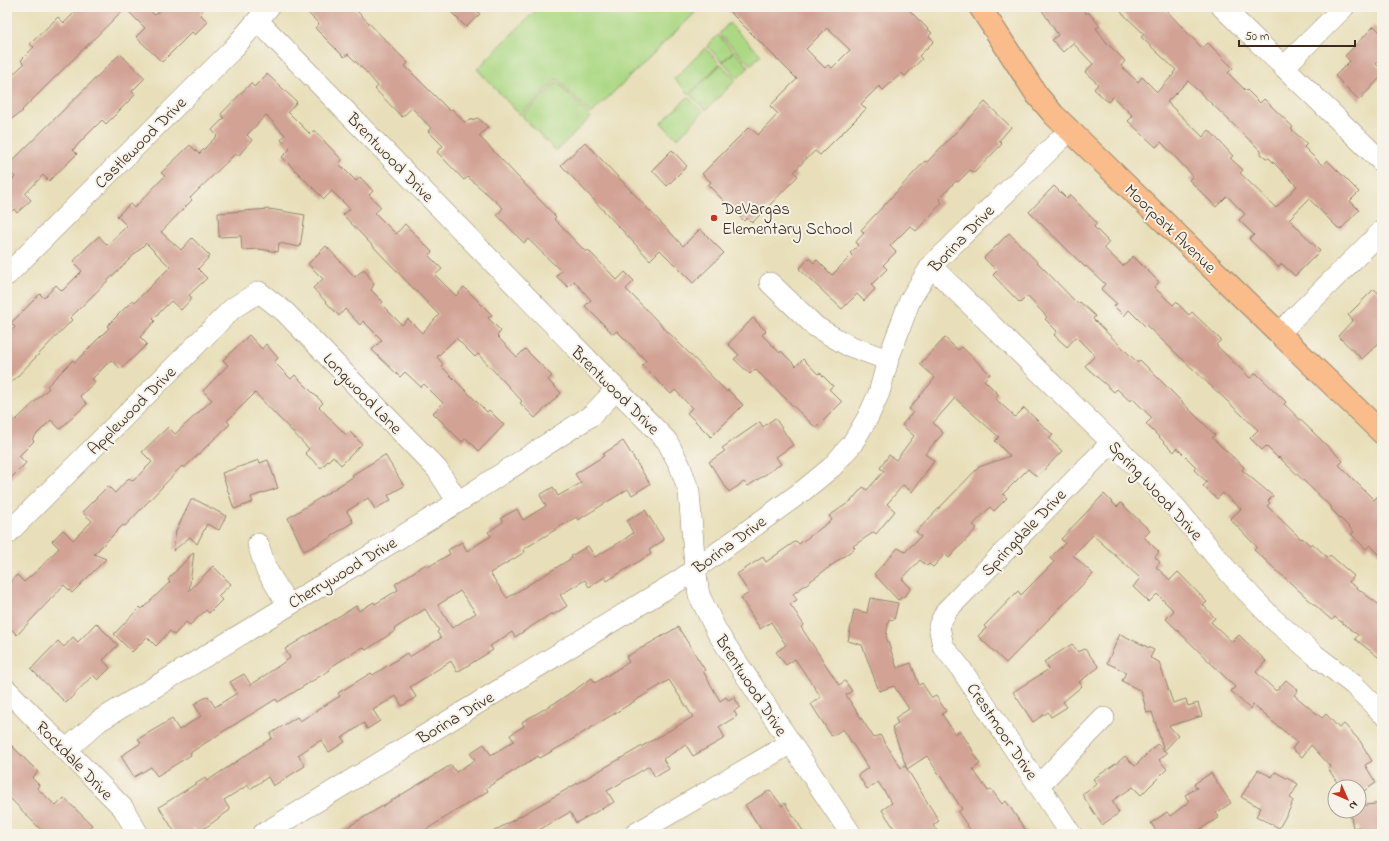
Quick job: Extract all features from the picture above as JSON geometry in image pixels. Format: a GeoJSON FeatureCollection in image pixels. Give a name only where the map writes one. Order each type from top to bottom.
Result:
{"type":"FeatureCollection","features":[{"type":"Feature","properties":{"kind":"main road","name":"Moorpark Avenue"},"geometry":{"type":"LineString","coordinates":[[980,7],[1037,95],[1070,130],[1382,433]]}},
{"type":"Feature","properties":{"kind":"street"},"geometry":{"type":"LineString","coordinates":[[1222,7],[1285,66],[1382,162]]}},
{"type":"Feature","properties":{"kind":"street"},"geometry":{"type":"LineString","coordinates":[[1285,66],[1344,7]]}},
{"type":"Feature","properties":{"kind":"street","name":"Castlewood Drive"},"geometry":{"type":"LineString","coordinates":[[7,275],[232,50],[264,14]]}},
{"type":"Feature","properties":{"kind":"street","name":"Brentwood Drive"},"geometry":{"type":"LineString","coordinates":[[264,14],[616,390],[667,441],[680,466],[688,492],[699,595],[717,632],[851,834]]}},
{"type":"Feature","properties":{"kind":"street","name":"Borina Drive"},"geometry":{"type":"LineString","coordinates":[[263,834],[680,580],[804,490],[832,467],[852,444],[868,417],[879,393],[888,360],[910,300],[931,266],[1070,130]]}},
{"type":"Feature","properties":{"kind":"street"},"geometry":{"type":"LineString","coordinates":[[1279,333],[1382,231]]}},
{"type":"Feature","properties":{"kind":"street","name":"Spring Wood Drive"},"geometry":{"type":"LineString","coordinates":[[931,266],[1112,442],[1172,504],[1232,576],[1273,619],[1315,655],[1354,685],[1382,713]]}},
{"type":"Feature","properties":{"kind":"street"},"geometry":{"type":"LineString","coordinates":[[770,283],[816,327],[847,345],[888,360]]}},
{"type":"Feature","properties":{"kind":"street","name":"Longwood Lane"},"geometry":{"type":"LineString","coordinates":[[259,292],[285,312],[437,469],[458,502]]}},
{"type":"Feature","properties":{"kind":"street","name":"Applewood Drive"},"geometry":{"type":"LineString","coordinates":[[7,534],[233,308],[259,292]]}},
{"type":"Feature","properties":{"kind":"street","name":"Cherrywood Drive"},"geometry":{"type":"LineString","coordinates":[[66,750],[100,721],[458,502],[592,414],[616,390]]}},
{"type":"Feature","properties":{"kind":"street","name":"Springdale Drive"},"geometry":{"type":"LineString","coordinates":[[938,626],[946,611],[1112,442]]}},
{"type":"Feature","properties":{"kind":"street"},"geometry":{"type":"LineString","coordinates":[[258,544],[266,569],[288,605]]}},
{"type":"Feature","properties":{"kind":"street","name":"Crestmoor Drive"},"geometry":{"type":"LineString","coordinates":[[938,626],[943,646],[959,666],[1071,834]]}},
{"type":"Feature","properties":{"kind":"street","name":"Rockdale Drive"},"geometry":{"type":"LineString","coordinates":[[7,690],[123,808],[138,834]]}},
{"type":"Feature","properties":{"kind":"street"},"geometry":{"type":"LineString","coordinates":[[1039,785],[1104,718]]}},
{"type":"Feature","properties":{"kind":"street"},"geometry":{"type":"LineString","coordinates":[[635,834],[790,743]]}},
{"type":"Feature","properties":{"kind":"green space"},"geometry":{"type":"Polygon","coordinates":[[[539,7],[701,7],[591,114],[557,79],[520,115],[477,69],[539,7]]]}},
{"type":"Feature","properties":{"kind":"green space"},"geometry":{"type":"Polygon","coordinates":[[[729,23],[761,55],[751,65],[719,34],[729,23]]]}},
{"type":"Feature","properties":{"kind":"green space"},"geometry":{"type":"Polygon","coordinates":[[[718,35],[733,51],[722,62],[707,46],[718,35]]]}},
{"type":"Feature","properties":{"kind":"green space"},"geometry":{"type":"Polygon","coordinates":[[[705,48],[720,64],[689,94],[674,79],[705,48]]]}},
{"type":"Feature","properties":{"kind":"green space"},"geometry":{"type":"Polygon","coordinates":[[[734,51],[749,67],[738,78],[723,62],[734,51]]]}},
{"type":"Feature","properties":{"kind":"green space"},"geometry":{"type":"Polygon","coordinates":[[[721,64],[736,80],[706,110],[690,95],[721,64]]]}},
{"type":"Feature","properties":{"kind":"green space"},"geometry":{"type":"Polygon","coordinates":[[[557,82],[591,117],[556,151],[522,116],[557,82]]]}},
{"type":"Feature","properties":{"kind":"green space"},"geometry":{"type":"Polygon","coordinates":[[[688,97],[703,112],[677,139],[661,123],[688,97]]]}},
{"type":"Feature","properties":{"kind":"building"},"geometry":{"type":"Polygon","coordinates":[[[80,7],[145,7],[155,15],[164,7],[207,7],[200,14],[208,22],[195,35],[192,32],[162,62],[136,37],[145,28],[125,8],[22,110],[23,111],[7,122],[7,80],[24,64],[21,61],[22,59],[34,47],[30,44],[58,17],[64,23],[80,7]]]}},
{"type":"Feature","properties":{"kind":"building"},"geometry":{"type":"Polygon","coordinates":[[[302,7],[353,7],[408,63],[405,66],[450,111],[452,109],[464,122],[478,118],[488,127],[479,136],[556,217],[554,219],[586,252],[588,250],[617,280],[625,272],[634,281],[626,289],[727,392],[728,390],[743,405],[711,437],[687,413],[692,408],[675,390],[671,394],[642,365],[646,361],[634,348],[617,331],[613,334],[585,306],[591,300],[574,281],[568,287],[556,276],[561,271],[528,239],[524,243],[497,215],[503,208],[468,177],[464,180],[437,152],[443,146],[428,131],[431,128],[412,108],[402,117],[375,89],[378,86],[366,72],[348,54],[344,57],[315,28],[319,24],[302,7]]]}},
{"type":"Feature","properties":{"kind":"building"},"geometry":{"type":"Polygon","coordinates":[[[446,7],[473,7],[480,14],[466,27],[446,7]]]}},
{"type":"Feature","properties":{"kind":"building"},"geometry":{"type":"Polygon","coordinates":[[[725,7],[906,7],[932,33],[929,36],[934,41],[919,56],[922,59],[905,76],[902,73],[883,90],[879,86],[861,104],[866,109],[820,155],[815,151],[804,161],[794,172],[798,176],[752,223],[747,218],[744,221],[708,185],[711,182],[702,174],[749,127],[758,135],[778,114],[770,106],[797,79],[725,7]],[[827,28],[806,49],[825,68],[828,65],[832,68],[850,50],[827,28]]]}},
{"type":"Feature","properties":{"kind":"building"},"geometry":{"type":"Polygon","coordinates":[[[1040,7],[1082,7],[1086,14],[1088,12],[1100,26],[1096,28],[1107,43],[1125,61],[1121,66],[1138,82],[1142,77],[1157,92],[1176,70],[1141,37],[1144,34],[1116,7],[1163,7],[1202,48],[1208,43],[1233,68],[1228,73],[1246,91],[1247,90],[1260,103],[1264,99],[1293,127],[1291,129],[1307,144],[1304,147],[1322,165],[1327,160],[1359,192],[1350,201],[1359,210],[1340,230],[1309,199],[1289,219],[1320,251],[1295,276],[1282,264],[1278,267],[1249,239],[1254,235],[1239,220],[1245,214],[1227,196],[1216,207],[1189,180],[1193,176],[1161,142],[1156,147],[1128,121],[1133,116],[1113,97],[1108,102],[1094,89],[1098,84],[1085,72],[1093,64],[1073,43],[1063,52],[1052,40],[1058,35],[1040,7]],[[1188,81],[1167,102],[1203,137],[1209,130],[1233,156],[1230,158],[1243,170],[1240,173],[1276,208],[1297,186],[1269,158],[1266,158],[1261,154],[1261,151],[1188,81]]]}},
{"type":"Feature","properties":{"kind":"building"},"geometry":{"type":"Polygon","coordinates":[[[1374,26],[1382,34],[1382,57],[1376,64],[1382,70],[1382,76],[1359,100],[1335,76],[1350,61],[1345,56],[1374,26]]]}},
{"type":"Feature","properties":{"kind":"building"},"geometry":{"type":"Polygon","coordinates":[[[120,54],[145,78],[132,91],[135,95],[106,124],[102,120],[85,137],[73,150],[77,154],[49,181],[43,175],[25,194],[31,200],[17,213],[14,209],[7,216],[7,185],[15,177],[7,169],[7,166],[120,54]]]}},
{"type":"Feature","properties":{"kind":"building"},"geometry":{"type":"Polygon","coordinates":[[[267,74],[297,102],[288,112],[310,134],[314,130],[342,160],[339,164],[356,181],[360,177],[373,191],[369,195],[381,207],[375,213],[396,234],[405,224],[432,252],[429,256],[442,269],[435,275],[456,296],[464,287],[492,315],[488,318],[501,331],[497,336],[517,357],[525,349],[552,376],[548,380],[561,393],[535,418],[520,403],[522,401],[478,354],[475,357],[456,338],[437,357],[443,364],[441,366],[487,412],[489,410],[504,425],[479,451],[466,438],[462,442],[433,413],[443,403],[424,384],[421,387],[405,372],[400,377],[372,350],[382,340],[363,321],[360,325],[345,309],[339,316],[313,288],[323,279],[308,264],[326,246],[355,277],[364,269],[374,284],[371,290],[383,302],[381,304],[402,325],[408,319],[422,333],[439,315],[343,215],[350,209],[332,191],[324,199],[282,157],[290,149],[281,140],[285,135],[266,115],[247,135],[252,140],[238,156],[235,154],[190,198],[192,200],[161,232],[181,250],[192,238],[210,256],[198,269],[207,278],[189,295],[192,298],[181,310],[171,301],[153,319],[155,321],[140,337],[147,344],[121,369],[111,360],[92,379],[95,382],[80,396],[87,404],[60,429],[51,420],[32,439],[34,441],[19,456],[26,463],[7,482],[7,412],[16,420],[49,388],[47,386],[73,360],[75,362],[109,328],[107,326],[133,300],[135,302],[170,267],[146,243],[70,318],[72,320],[7,387],[7,334],[15,327],[11,323],[40,294],[44,298],[56,285],[62,291],[82,271],[73,262],[87,247],[99,236],[107,245],[127,226],[117,216],[130,204],[134,208],[165,176],[161,173],[190,145],[199,154],[217,136],[212,130],[224,118],[221,114],[251,83],[254,87],[267,74]]]}},
{"type":"Feature","properties":{"kind":"building"},"geometry":{"type":"Polygon","coordinates":[[[985,102],[1011,127],[999,141],[1002,144],[974,173],[970,170],[958,182],[956,181],[939,199],[942,203],[916,231],[910,226],[890,246],[896,252],[883,265],[887,269],[871,285],[875,289],[864,301],[857,294],[842,309],[799,269],[809,258],[814,263],[817,260],[832,275],[852,255],[850,253],[858,246],[856,242],[864,233],[861,230],[925,161],[927,162],[985,102]]]}},
{"type":"Feature","properties":{"kind":"building"},"geometry":{"type":"Polygon","coordinates":[[[585,142],[683,246],[700,229],[724,253],[693,283],[660,250],[650,260],[561,165],[585,142]]]}},
{"type":"Feature","properties":{"kind":"building"},"geometry":{"type":"Polygon","coordinates":[[[672,150],[687,166],[667,186],[652,170],[672,150]]]}},
{"type":"Feature","properties":{"kind":"building"},"geometry":{"type":"Polygon","coordinates":[[[1054,186],[1067,199],[1070,195],[1097,223],[1094,227],[1109,242],[1104,248],[1123,266],[1133,256],[1159,282],[1154,287],[1173,305],[1176,302],[1189,315],[1192,312],[1221,340],[1216,345],[1250,378],[1256,373],[1286,402],[1284,404],[1343,461],[1339,465],[1374,500],[1382,492],[1382,557],[1370,545],[1366,549],[1351,534],[1354,532],[1331,509],[1332,508],[1279,457],[1278,458],[1266,446],[1262,450],[1250,438],[1258,430],[1146,325],[1145,326],[1129,310],[1124,316],[1114,306],[1117,304],[1101,289],[1105,284],[1086,266],[1085,267],[1029,212],[1054,186]]]}},
{"type":"Feature","properties":{"kind":"building"},"geometry":{"type":"Polygon","coordinates":[[[269,209],[305,215],[300,247],[279,243],[278,252],[259,249],[242,250],[241,236],[219,237],[218,213],[269,209]]]}},
{"type":"Feature","properties":{"kind":"building"},"geometry":{"type":"Polygon","coordinates":[[[1009,233],[1078,304],[1080,302],[1095,316],[1093,319],[1138,363],[1140,360],[1215,435],[1212,438],[1244,467],[1242,470],[1273,496],[1268,501],[1270,503],[1267,506],[1301,539],[1302,538],[1310,545],[1312,543],[1328,558],[1330,555],[1354,576],[1349,582],[1382,607],[1382,660],[1355,639],[1358,635],[1335,617],[1332,620],[1327,616],[1254,550],[1257,547],[1230,519],[1241,509],[1223,493],[1217,499],[1203,486],[1207,482],[1194,470],[1196,467],[1177,448],[1174,452],[1146,424],[1152,418],[1133,399],[1130,401],[1117,389],[1114,392],[1085,366],[1095,356],[1076,337],[1067,347],[1054,335],[1057,331],[1045,319],[1047,317],[1027,296],[1020,303],[993,275],[997,271],[984,258],[1009,233]]]}},
{"type":"Feature","properties":{"kind":"building"},"geometry":{"type":"Polygon","coordinates":[[[1374,289],[1382,296],[1382,340],[1362,359],[1338,336],[1353,320],[1348,315],[1374,289]]]}},
{"type":"Feature","properties":{"kind":"building"},"geometry":{"type":"Polygon","coordinates":[[[753,318],[766,331],[762,335],[780,353],[781,351],[796,366],[803,359],[833,386],[829,389],[842,402],[816,428],[755,369],[750,374],[734,359],[739,355],[728,344],[753,318]]]}},
{"type":"Feature","properties":{"kind":"building"},"geometry":{"type":"Polygon","coordinates":[[[249,335],[262,349],[266,344],[278,358],[274,362],[291,379],[295,375],[323,403],[319,407],[346,435],[350,432],[362,444],[341,465],[333,456],[321,468],[305,453],[309,449],[255,393],[227,421],[230,424],[184,468],[182,466],[125,526],[123,525],[94,554],[106,559],[72,593],[64,585],[17,635],[7,625],[7,585],[17,575],[24,582],[40,568],[59,548],[52,541],[63,530],[73,540],[92,521],[82,512],[108,486],[115,493],[129,478],[133,481],[152,462],[142,452],[168,427],[175,434],[212,400],[203,391],[228,365],[223,360],[249,335]]]}},
{"type":"Feature","properties":{"kind":"building"},"geometry":{"type":"Polygon","coordinates":[[[945,338],[958,350],[962,347],[990,374],[984,380],[999,395],[995,398],[1015,417],[1024,408],[1053,435],[1049,439],[1062,451],[1037,477],[1028,469],[1003,494],[1007,498],[994,511],[990,507],[973,525],[977,528],[949,558],[945,554],[933,567],[929,564],[927,566],[920,560],[902,579],[911,588],[906,595],[898,600],[874,574],[898,548],[905,552],[921,536],[916,532],[979,467],[1010,456],[995,441],[999,437],[955,398],[933,423],[943,433],[925,454],[934,461],[912,492],[903,485],[887,504],[895,511],[876,534],[874,532],[853,546],[855,548],[793,594],[797,600],[790,604],[804,625],[801,627],[839,685],[845,681],[852,691],[846,695],[874,738],[880,735],[901,768],[905,766],[939,821],[933,825],[939,834],[898,834],[882,810],[892,803],[878,782],[867,789],[858,775],[868,768],[843,729],[832,736],[829,732],[811,704],[821,697],[795,659],[786,665],[776,652],[786,645],[771,622],[760,629],[741,598],[749,593],[737,574],[763,557],[766,562],[796,541],[799,544],[832,520],[829,516],[851,501],[863,487],[867,490],[884,471],[880,468],[889,455],[896,460],[914,436],[902,425],[913,412],[909,409],[935,378],[920,364],[945,338]]]}},
{"type":"Feature","properties":{"kind":"building"},"geometry":{"type":"Polygon","coordinates":[[[775,418],[793,445],[776,457],[781,464],[748,486],[744,482],[729,492],[709,462],[725,451],[722,448],[760,422],[763,427],[775,418]]]}},
{"type":"Feature","properties":{"kind":"building"},"geometry":{"type":"Polygon","coordinates":[[[623,441],[650,484],[632,495],[628,489],[578,520],[576,517],[524,549],[525,552],[490,573],[507,598],[572,558],[571,556],[588,546],[595,557],[622,541],[633,533],[627,521],[645,510],[664,540],[649,550],[651,554],[607,581],[605,577],[589,587],[585,580],[560,595],[567,606],[553,615],[552,613],[515,637],[512,632],[490,646],[493,650],[457,672],[451,661],[410,687],[416,697],[402,706],[396,696],[373,710],[380,721],[367,729],[364,723],[342,738],[345,742],[329,752],[321,740],[298,755],[305,766],[273,786],[268,777],[250,789],[248,785],[224,800],[230,810],[212,823],[197,833],[194,828],[185,834],[176,834],[159,807],[205,778],[207,781],[272,738],[270,734],[297,717],[300,721],[340,696],[338,693],[371,673],[373,675],[407,653],[409,657],[441,638],[437,632],[439,630],[425,609],[394,629],[395,631],[366,650],[363,647],[329,668],[330,670],[278,702],[276,699],[190,753],[191,755],[157,776],[151,767],[134,777],[121,756],[141,743],[138,739],[172,719],[179,730],[201,716],[194,704],[208,696],[215,707],[237,693],[230,682],[244,674],[251,685],[290,658],[285,649],[356,606],[359,611],[374,602],[375,604],[398,590],[395,584],[426,564],[428,567],[450,554],[448,550],[462,542],[467,551],[491,536],[488,532],[503,522],[501,518],[517,509],[523,520],[546,506],[540,495],[553,487],[558,496],[581,483],[575,474],[604,456],[603,454],[623,441]],[[460,591],[438,605],[452,628],[476,613],[460,591]]]}},
{"type":"Feature","properties":{"kind":"building"},"geometry":{"type":"Polygon","coordinates":[[[385,455],[404,486],[388,495],[391,500],[375,509],[368,498],[347,511],[353,522],[331,536],[332,537],[304,551],[288,518],[353,477],[352,475],[385,455]]]}},
{"type":"Feature","properties":{"kind":"building"},"geometry":{"type":"Polygon","coordinates":[[[259,460],[260,463],[268,460],[278,488],[251,497],[253,502],[234,509],[222,473],[259,460]]]}},
{"type":"Feature","properties":{"kind":"building"},"geometry":{"type":"Polygon","coordinates":[[[1104,494],[1117,507],[1121,503],[1150,531],[1144,537],[1159,552],[1155,557],[1160,562],[1156,567],[1170,580],[1178,572],[1207,602],[1203,605],[1215,618],[1211,622],[1232,642],[1239,635],[1266,661],[1256,672],[1276,691],[1286,680],[1298,690],[1294,695],[1322,718],[1326,714],[1339,728],[1344,724],[1360,741],[1372,761],[1365,765],[1376,783],[1367,789],[1367,779],[1335,779],[1328,768],[1331,767],[1311,745],[1302,757],[1292,749],[1297,742],[1253,705],[1250,709],[1231,691],[1235,687],[1166,619],[1174,611],[1157,594],[1149,602],[1133,587],[1140,578],[1093,535],[1073,555],[1093,574],[1006,663],[978,636],[986,628],[984,626],[1018,591],[1021,595],[1054,562],[1050,558],[1065,543],[1061,539],[1104,494]]]}},
{"type":"Feature","properties":{"kind":"building"},"geometry":{"type":"Polygon","coordinates":[[[191,500],[196,500],[226,516],[219,530],[207,524],[197,544],[190,537],[173,551],[176,531],[191,500]]]}},
{"type":"Feature","properties":{"kind":"building"},"geometry":{"type":"Polygon","coordinates":[[[194,552],[189,591],[213,566],[231,584],[218,596],[222,600],[209,613],[206,610],[190,625],[186,622],[174,635],[170,631],[156,646],[147,637],[132,652],[114,634],[140,607],[142,609],[170,582],[168,580],[171,576],[194,552]]]}},
{"type":"Feature","properties":{"kind":"building"},"geometry":{"type":"Polygon","coordinates":[[[870,598],[898,603],[894,620],[889,619],[886,636],[897,668],[911,663],[919,685],[922,683],[932,698],[936,696],[946,711],[942,714],[955,734],[960,731],[970,746],[980,764],[973,769],[988,791],[991,789],[1002,804],[1006,801],[1028,834],[973,834],[958,812],[962,809],[927,756],[907,769],[892,727],[898,723],[895,718],[909,709],[894,686],[879,691],[862,645],[848,641],[854,610],[867,613],[870,598]]]}},
{"type":"Feature","properties":{"kind":"building"},"geometry":{"type":"Polygon","coordinates":[[[96,623],[118,645],[103,660],[110,668],[98,680],[93,675],[66,703],[31,669],[58,641],[64,647],[73,637],[78,642],[96,623]]]}},
{"type":"Feature","properties":{"kind":"building"},"geometry":{"type":"Polygon","coordinates":[[[678,627],[705,670],[703,671],[720,701],[726,697],[728,700],[734,697],[740,707],[734,711],[737,716],[719,727],[725,738],[693,756],[686,745],[663,759],[669,769],[655,777],[649,766],[607,791],[614,802],[576,823],[570,812],[532,834],[489,834],[693,717],[669,680],[563,745],[540,758],[538,756],[486,788],[488,791],[419,834],[336,834],[451,765],[456,772],[475,760],[470,753],[484,744],[491,755],[514,741],[510,735],[524,726],[522,722],[558,701],[592,678],[595,683],[629,662],[626,657],[678,627]]]}},
{"type":"Feature","properties":{"kind":"building"},"geometry":{"type":"Polygon","coordinates":[[[1120,634],[1154,650],[1150,658],[1159,662],[1173,703],[1186,699],[1188,706],[1198,703],[1202,716],[1169,726],[1178,736],[1164,751],[1152,712],[1147,713],[1141,691],[1122,681],[1126,672],[1107,663],[1120,634]]]}},
{"type":"Feature","properties":{"kind":"building"},"geometry":{"type":"Polygon","coordinates":[[[1072,644],[1078,652],[1085,649],[1099,667],[1079,682],[1082,686],[1063,702],[1067,707],[1051,717],[1048,712],[1033,722],[1013,692],[1049,669],[1044,662],[1072,644]]]}},
{"type":"Feature","properties":{"kind":"building"},"geometry":{"type":"Polygon","coordinates":[[[7,741],[38,772],[32,778],[39,785],[37,788],[56,806],[64,798],[92,825],[83,834],[45,834],[7,795],[7,741]]]}},
{"type":"Feature","properties":{"kind":"building"},"geometry":{"type":"Polygon","coordinates":[[[1157,744],[1167,753],[1159,760],[1167,769],[1141,795],[1133,787],[1112,801],[1119,813],[1102,825],[1082,794],[1097,784],[1093,779],[1125,756],[1135,766],[1157,744]]]}},
{"type":"Feature","properties":{"kind":"building"},"geometry":{"type":"Polygon","coordinates":[[[1258,770],[1272,777],[1275,772],[1298,784],[1290,798],[1293,800],[1292,805],[1279,828],[1256,816],[1261,808],[1241,797],[1258,770]]]}},
{"type":"Feature","properties":{"kind":"building"},"geometry":{"type":"Polygon","coordinates":[[[1211,773],[1231,803],[1216,813],[1219,817],[1199,830],[1201,834],[1158,834],[1151,823],[1167,812],[1170,816],[1189,802],[1185,795],[1197,788],[1194,784],[1211,773]]]}},
{"type":"Feature","properties":{"kind":"building"},"geometry":{"type":"Polygon","coordinates":[[[770,790],[782,806],[785,803],[805,834],[764,834],[745,805],[770,790]]]}},
{"type":"Feature","properties":{"kind":"building"},"geometry":{"type":"Polygon","coordinates":[[[1382,803],[1382,834],[1360,834],[1359,827],[1353,828],[1351,819],[1367,819],[1367,805],[1382,803]]]}},
{"type":"Feature","properties":{"kind":"place","name":"DeVargas Elementary School"},"geometry":{"type":"Point","coordinates":[714,218]}}]}
